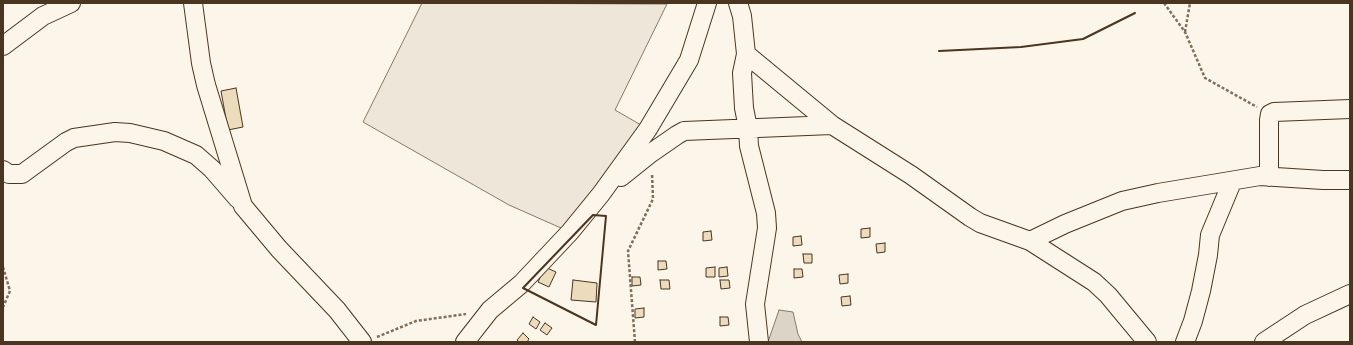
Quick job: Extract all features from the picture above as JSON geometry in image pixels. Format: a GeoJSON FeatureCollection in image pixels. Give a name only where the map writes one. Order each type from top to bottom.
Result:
{"type":"FeatureCollection","features":[{"type":"Feature","properties":{"kind":"street"},"geometry":{"type":"LineString","coordinates":[[3,46],[43,16],[71,3]]}},
{"type":"Feature","properties":{"kind":"street"},"geometry":{"type":"LineString","coordinates":[[193,3],[201,63],[206,85],[243,206]]}},
{"type":"Feature","properties":{"kind":"street"},"geometry":{"type":"LineString","coordinates":[[465,342],[490,310],[521,284],[570,232],[601,194],[648,129],[689,60],[707,3]]}},
{"type":"Feature","properties":{"kind":"street"},"geometry":{"type":"LineString","coordinates":[[738,3],[742,16],[746,54],[742,73],[744,108],[748,128],[749,146],[766,214],[767,228],[755,304],[759,342]]}},
{"type":"Feature","properties":{"kind":"street"},"geometry":{"type":"LineString","coordinates":[[746,54],[832,125],[911,175],[970,217],[980,223],[1030,241],[1094,282],[1108,295],[1147,342]]}},
{"type":"Feature","properties":{"kind":"street"},"geometry":{"type":"LineString","coordinates":[[1269,177],[1270,114],[1274,112],[1350,110]]}},
{"type":"Feature","properties":{"kind":"street"},"geometry":{"type":"LineString","coordinates":[[601,194],[651,153],[684,131],[832,125]]}},
{"type":"Feature","properties":{"kind":"street"},"geometry":{"type":"LineString","coordinates":[[3,170],[9,174],[22,174],[66,142],[74,138],[115,132],[130,133],[164,141],[196,155],[217,174],[279,249],[366,341]]}},
{"type":"Feature","properties":{"kind":"street"},"geometry":{"type":"LineString","coordinates":[[1030,241],[1065,224],[1122,201],[1158,193],[1232,182],[1260,176],[1350,180]]}},
{"type":"Feature","properties":{"kind":"street"},"geometry":{"type":"LineString","coordinates":[[1185,342],[1201,291],[1208,255],[1210,234],[1232,182]]}},
{"type":"Feature","properties":{"kind":"street"},"geometry":{"type":"LineString","coordinates":[[1264,342],[1305,315],[1350,294]]}},
{"type":"Feature","properties":{"kind":"path"},"geometry":{"type":"LineString","coordinates":[[1164,3],[1185,32],[1205,78],[1270,114]]}},
{"type":"Feature","properties":{"kind":"path"},"geometry":{"type":"LineString","coordinates":[[1185,32],[1190,3]]}},
{"type":"Feature","properties":{"kind":"path"},"geometry":{"type":"LineString","coordinates":[[635,342],[628,251],[653,199],[651,153]]}},
{"type":"Feature","properties":{"kind":"path"},"geometry":{"type":"LineString","coordinates":[[3,267],[10,291],[3,307]]}},
{"type":"Feature","properties":{"kind":"path"},"geometry":{"type":"LineString","coordinates":[[366,341],[416,321],[490,310]]}},
{"type":"Feature","properties":{"kind":"shaded area"},"geometry":{"type":"Polygon","coordinates":[[[422,3],[667,4],[615,110],[648,129],[570,232],[509,205],[363,122],[422,3]]]}},
{"type":"Feature","properties":{"kind":"shaded area"},"geometry":{"type":"Polygon","coordinates":[[[779,310],[793,312],[798,334],[802,342],[768,342],[779,310]]]}},
{"type":"Feature","properties":{"kind":"building"},"geometry":{"type":"Polygon","coordinates":[[[236,88],[243,127],[228,130],[221,91],[236,88]]]}},
{"type":"Feature","properties":{"kind":"building"},"geometry":{"type":"Polygon","coordinates":[[[870,228],[870,237],[861,238],[861,229],[870,228]]]}},
{"type":"Feature","properties":{"kind":"building"},"geometry":{"type":"Polygon","coordinates":[[[711,231],[712,240],[703,241],[703,232],[711,231]]]}},
{"type":"Feature","properties":{"kind":"building"},"geometry":{"type":"Polygon","coordinates":[[[801,236],[802,245],[793,246],[793,237],[801,236]]]}},
{"type":"Feature","properties":{"kind":"building"},"geometry":{"type":"Polygon","coordinates":[[[885,243],[885,252],[877,253],[876,244],[885,243]]]}},
{"type":"Feature","properties":{"kind":"building"},"geometry":{"type":"Polygon","coordinates":[[[803,254],[812,254],[812,263],[804,263],[803,254]]]}},
{"type":"Feature","properties":{"kind":"building"},"geometry":{"type":"Polygon","coordinates":[[[658,261],[666,261],[667,269],[658,270],[658,261]]]}},
{"type":"Feature","properties":{"kind":"building"},"geometry":{"type":"Polygon","coordinates":[[[545,267],[556,272],[549,287],[538,282],[545,267]]]}},
{"type":"Feature","properties":{"kind":"building"},"geometry":{"type":"Polygon","coordinates":[[[715,267],[715,277],[706,277],[706,268],[715,267]]]}},
{"type":"Feature","properties":{"kind":"building"},"geometry":{"type":"Polygon","coordinates":[[[727,267],[728,276],[719,277],[719,268],[727,267]]]}},
{"type":"Feature","properties":{"kind":"building"},"geometry":{"type":"Polygon","coordinates":[[[794,269],[802,269],[803,277],[794,278],[794,269]]]}},
{"type":"Feature","properties":{"kind":"building"},"geometry":{"type":"Polygon","coordinates":[[[848,274],[848,283],[840,284],[839,275],[848,274]]]}},
{"type":"Feature","properties":{"kind":"building"},"geometry":{"type":"Polygon","coordinates":[[[632,277],[640,277],[641,285],[632,286],[632,277]]]}},
{"type":"Feature","properties":{"kind":"building"},"geometry":{"type":"Polygon","coordinates":[[[573,280],[597,283],[596,302],[571,300],[573,280]]]}},
{"type":"Feature","properties":{"kind":"building"},"geometry":{"type":"Polygon","coordinates":[[[660,280],[669,280],[670,289],[661,289],[660,280]]]}},
{"type":"Feature","properties":{"kind":"building"},"geometry":{"type":"Polygon","coordinates":[[[720,280],[729,280],[730,288],[721,289],[720,280]]]}},
{"type":"Feature","properties":{"kind":"building"},"geometry":{"type":"Polygon","coordinates":[[[850,296],[851,305],[842,306],[841,297],[850,296]]]}},
{"type":"Feature","properties":{"kind":"building"},"geometry":{"type":"Polygon","coordinates":[[[644,308],[644,317],[635,318],[635,309],[644,308]]]}},
{"type":"Feature","properties":{"kind":"building"},"geometry":{"type":"Polygon","coordinates":[[[533,317],[540,322],[536,329],[529,324],[533,317]]]}},
{"type":"Feature","properties":{"kind":"building"},"geometry":{"type":"Polygon","coordinates":[[[720,317],[728,317],[729,325],[720,326],[720,317]]]}},
{"type":"Feature","properties":{"kind":"building"},"geometry":{"type":"Polygon","coordinates":[[[545,323],[552,328],[547,335],[540,330],[545,323]]]}},
{"type":"Feature","properties":{"kind":"building"},"geometry":{"type":"Polygon","coordinates":[[[523,333],[529,339],[527,342],[519,342],[517,340],[523,333]]]}},
{"type":"Feature","properties":{"kind":"wall"},"geometry":{"type":"LineString","coordinates":[[939,51],[1021,47],[1083,39],[1135,13]]}},
{"type":"Feature","properties":{"kind":"wall"},"geometry":{"type":"LineString","coordinates":[[593,215],[606,216],[596,325],[523,288],[593,215]]}}]}
